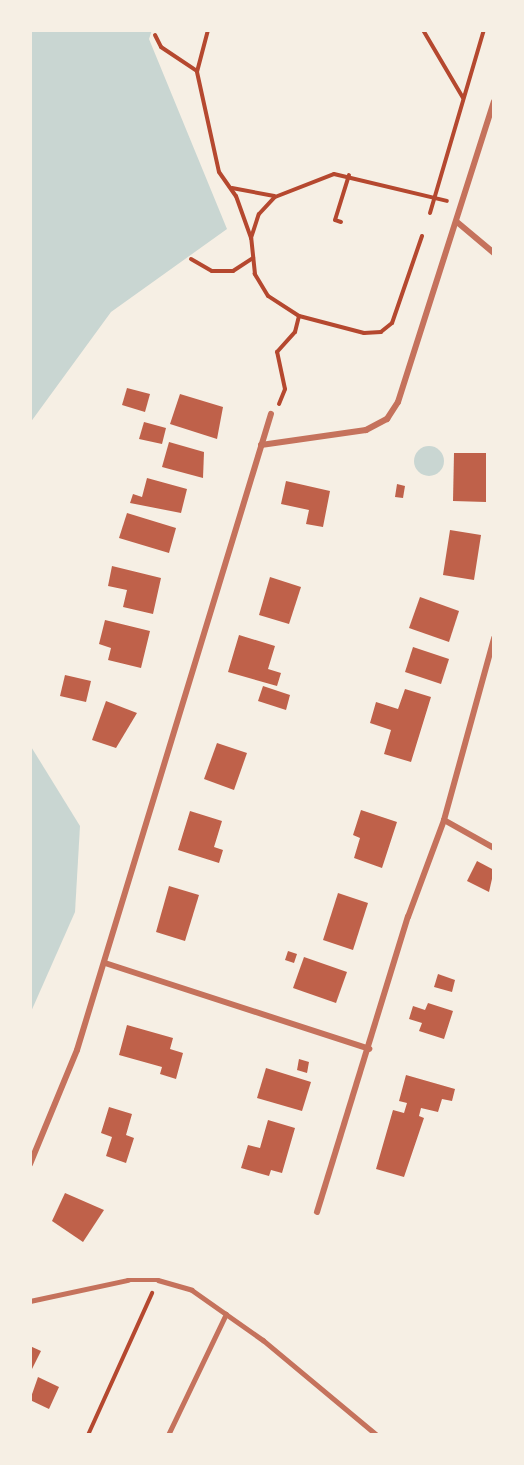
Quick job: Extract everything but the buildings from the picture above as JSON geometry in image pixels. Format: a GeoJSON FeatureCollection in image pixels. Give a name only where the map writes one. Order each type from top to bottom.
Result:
{"type":"FeatureCollection","features":[{"type":"Feature","properties":{"kind":"street"},"geometry":{"type":"LineString","coordinates":[[261,445],[366,430],[387,419],[398,402],[494,102]]}},
{"type":"Feature","properties":{"kind":"street"},"geometry":{"type":"LineString","coordinates":[[457,222],[494,253]]}},
{"type":"Feature","properties":{"kind":"street"},"geometry":{"type":"LineString","coordinates":[[30,1164],[77,1050],[105,963],[271,414]]}},
{"type":"Feature","properties":{"kind":"street"},"geometry":{"type":"LineString","coordinates":[[317,1212],[408,917],[444,820],[494,638]]}},
{"type":"Feature","properties":{"kind":"street"},"geometry":{"type":"LineString","coordinates":[[444,820],[494,848]]}},
{"type":"Feature","properties":{"kind":"street"},"geometry":{"type":"LineString","coordinates":[[105,963],[369,1049]]}},
{"type":"Feature","properties":{"kind":"lane"},"geometry":{"type":"LineString","coordinates":[[30,1301],[128,1280],[158,1280],[192,1290],[226,1314],[376,1435]]}},
{"type":"Feature","properties":{"kind":"lane"},"geometry":{"type":"LineString","coordinates":[[168,1435],[226,1314]]}},
{"type":"Feature","properties":{"kind":"path"},"geometry":{"type":"LineString","coordinates":[[208,30],[197,72],[219,172],[230,187],[250,238],[253,258],[268,296],[299,316],[381,332],[392,323],[406,292],[422,236]]}},
{"type":"Feature","properties":{"kind":"path"},"geometry":{"type":"LineString","coordinates":[[423,30],[464,99]]}},
{"type":"Feature","properties":{"kind":"path"},"geometry":{"type":"LineString","coordinates":[[430,213],[484,30]]}},
{"type":"Feature","properties":{"kind":"path"},"geometry":{"type":"LineString","coordinates":[[155,35],[161,47],[197,72]]}},
{"type":"Feature","properties":{"kind":"path"},"geometry":{"type":"LineString","coordinates":[[250,238],[259,214],[275,196],[309,179],[349,175],[462,207]]}},
{"type":"Feature","properties":{"kind":"path"},"geometry":{"type":"LineString","coordinates":[[341,222],[335,220],[349,175]]}},
{"type":"Feature","properties":{"kind":"path"},"geometry":{"type":"LineString","coordinates":[[230,187],[275,196]]}},
{"type":"Feature","properties":{"kind":"path"},"geometry":{"type":"LineString","coordinates":[[191,259],[212,271],[233,271],[253,258]]}},
{"type":"Feature","properties":{"kind":"path"},"geometry":{"type":"LineString","coordinates":[[271,414],[285,388],[277,352],[295,332],[299,316]]}},
{"type":"Feature","properties":{"kind":"path"},"geometry":{"type":"LineString","coordinates":[[88,1435],[158,1280]]}},
{"type":"Feature","properties":{"kind":"shaded area"},"geometry":{"type":"Polygon","coordinates":[[[30,30],[152,30],[149,39],[227,229],[111,312],[30,423],[30,30]]]}},
{"type":"Feature","properties":{"kind":"shaded area"},"geometry":{"type":"Polygon","coordinates":[[[429,446],[440,450],[444,461],[440,472],[429,476],[418,472],[414,461],[418,450],[429,446]]]}},
{"type":"Feature","properties":{"kind":"shaded area"},"geometry":{"type":"Polygon","coordinates":[[[30,745],[80,826],[75,912],[30,1014],[30,745]]]}}]}
